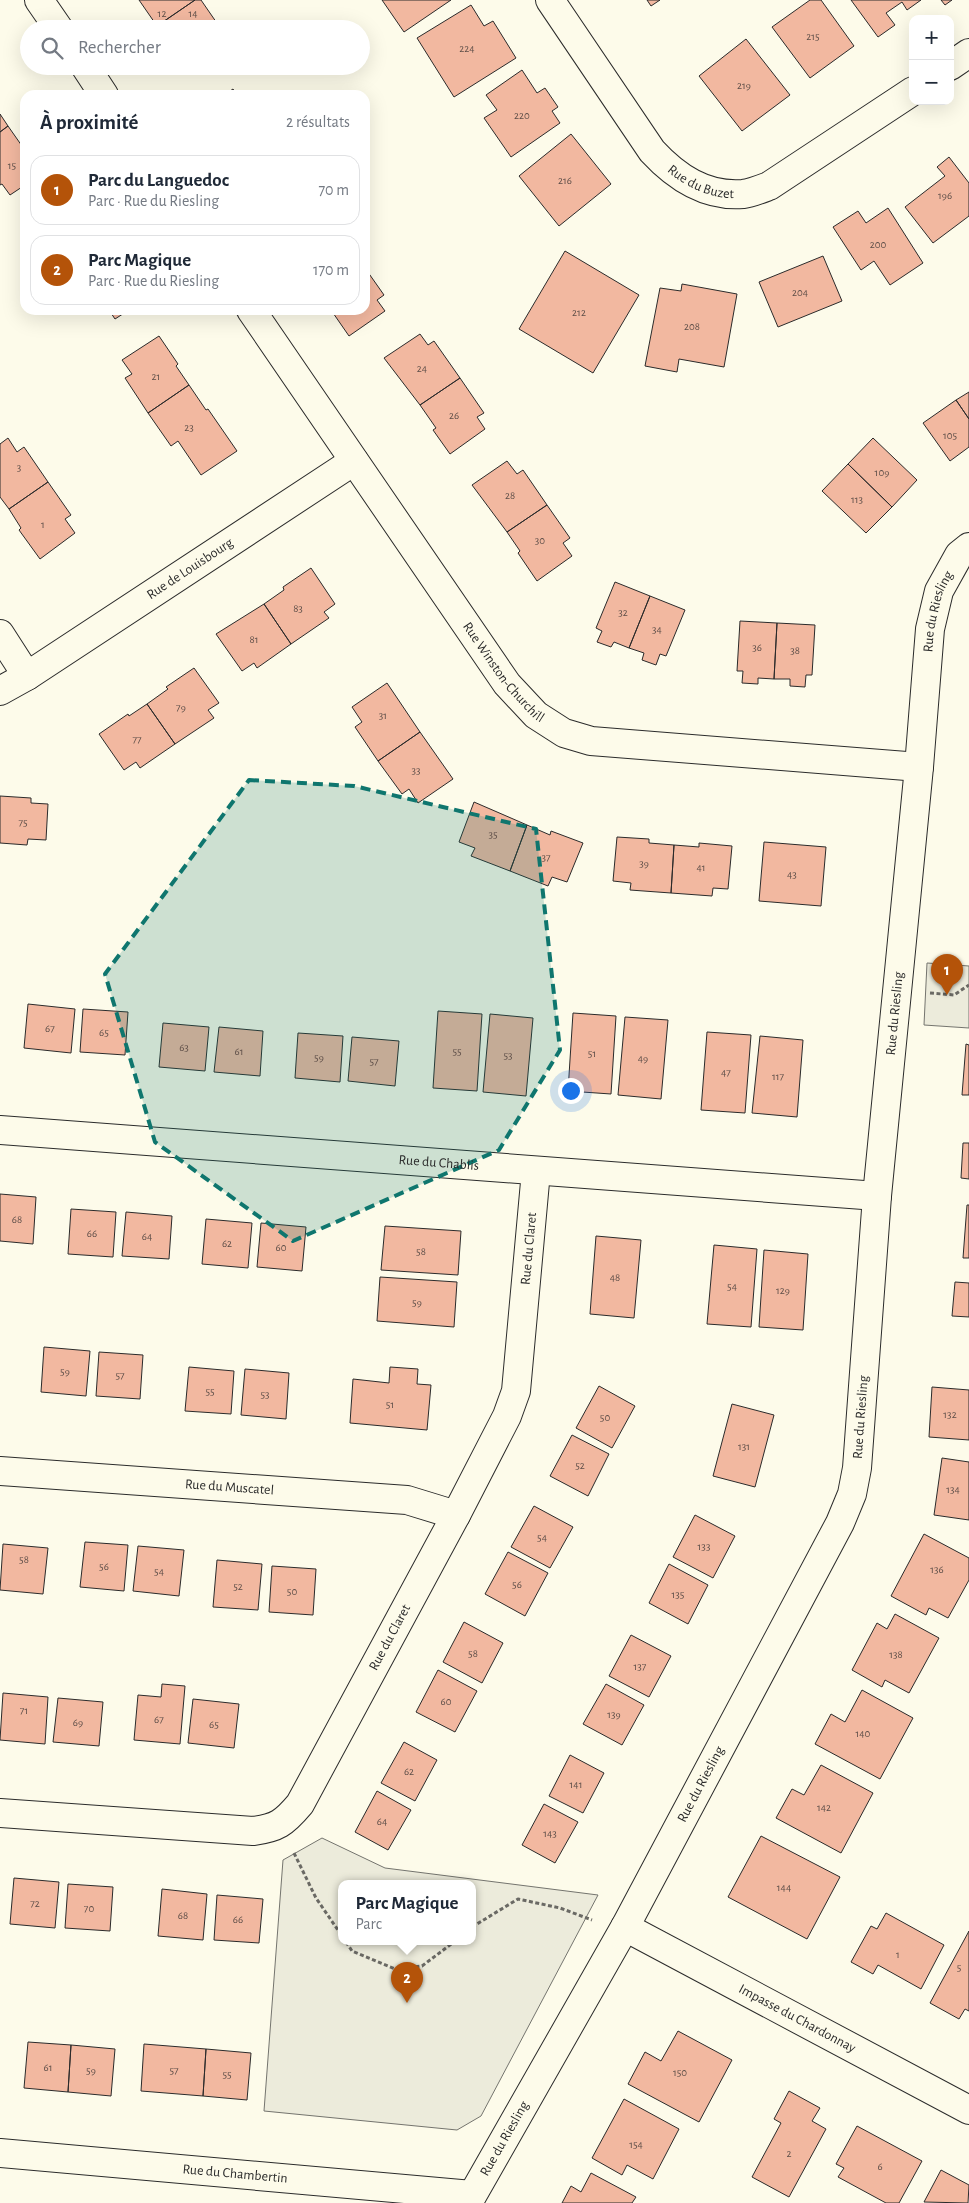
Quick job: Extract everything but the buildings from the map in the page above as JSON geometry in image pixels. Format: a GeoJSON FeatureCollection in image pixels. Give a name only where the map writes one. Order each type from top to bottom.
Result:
{"type":"FeatureCollection","features":[{"type":"Feature","properties":{"kind":"street"},"geometry":{"type":"LineString","coordinates":[[39,0],[53,20]]}},
{"type":"Feature","properties":{"kind":"street","name":"Rue du Buzet"},"geometry":{"type":"LineString","coordinates":[[550,0],[652,151],[669,170],[694,186],[716,192],[743,194],[769,186],[909,94]]}},
{"type":"Feature","properties":{"kind":"street"},"geometry":{"type":"LineString","coordinates":[[954,63],[969,53]]}},
{"type":"Feature","properties":{"kind":"street"},"geometry":{"type":"LineString","coordinates":[[91,75],[101,90]]}},
{"type":"Feature","properties":{"kind":"street","name":"Rue Winston-Churchill"},"geometry":{"type":"LineString","coordinates":[[254,315],[507,684],[536,715],[564,733],[591,741],[918,767]]}},
{"type":"Feature","properties":{"kind":"street","name":"Rue de Louisbourg"},"geometry":{"type":"LineString","coordinates":[[0,691],[27,676],[354,461]]}},
{"type":"Feature","properties":{"kind":"street","name":"Rue du Riesling"},"geometry":{"type":"LineString","coordinates":[[470,2199],[625,1926],[840,1523],[852,1494],[857,1468],[877,1196],[930,629],[939,591],[960,555],[969,547]]}},
{"type":"Feature","properties":{"kind":"street"},"geometry":{"type":"LineString","coordinates":[[0,634],[27,676]]}},
{"type":"Feature","properties":{"kind":"street","name":"Rue du Chablis"},"geometry":{"type":"LineString","coordinates":[[0,1130],[877,1196]]}},
{"type":"Feature","properties":{"kind":"street","name":"Rue du Claret"},"geometry":{"type":"LineString","coordinates":[[0,1813],[253,1831],[272,1828],[286,1821],[300,1804],[456,1515],[507,1416],[516,1390],[536,1171]]}},
{"type":"Feature","properties":{"kind":"street","name":"Rue du Muscatel"},"geometry":{"type":"LineString","coordinates":[[0,1471],[408,1500],[456,1515]]}},
{"type":"Feature","properties":{"kind":"street","name":"Impasse du Chardonnay"},"geometry":{"type":"LineString","coordinates":[[625,1926],[969,2110]]}},
{"type":"Feature","properties":{"kind":"street","name":"Rue du Chambertin"},"geometry":{"type":"LineString","coordinates":[[0,2153],[470,2199]]}},
{"type":"Feature","properties":{"kind":"path"},"geometry":{"type":"LineString","coordinates":[[896,991],[954,995],[969,985]]}},
{"type":"Feature","properties":{"kind":"path"},"geometry":{"type":"LineString","coordinates":[[272,1828],[294,1854],[316,1898],[338,1930]]}},
{"type":"Feature","properties":{"kind":"path"},"geometry":{"type":"LineString","coordinates":[[476,1925],[518,1899],[560,1908],[588,1920],[625,1926]]}},
{"type":"Feature","properties":{"kind":"path"},"geometry":{"type":"LineString","coordinates":[[348,1945],[352,1951],[394,1969],[422,1966],[450,1945]]}},
{"type":"Feature","properties":{"kind":"highlighted area"},"geometry":{"type":"Polygon","coordinates":[[[249,780],[354,786],[536,829],[560,1050],[499,1150],[293,1241],[155,1142],[105,974],[249,780]]]}},
{"type":"Feature","properties":{"kind":"shaded area"},"geometry":{"type":"Polygon","coordinates":[[[927,963],[969,966],[969,1028],[924,1025],[927,963]]]}},
{"type":"Feature","properties":{"kind":"shaded area"},"geometry":{"type":"Polygon","coordinates":[[[322,1838],[385,1868],[598,1895],[481,2116],[457,2130],[264,2111],[283,1860],[322,1838]]]}},
{"type":"Feature","properties":{"kind":"place","name":"Parc du Languedoc"},"geometry":{"type":"Point","coordinates":[947,995]}},
{"type":"Feature","properties":{"kind":"place","name":"Parc Magique"},"geometry":{"type":"Point","coordinates":[407,2003]}}]}
